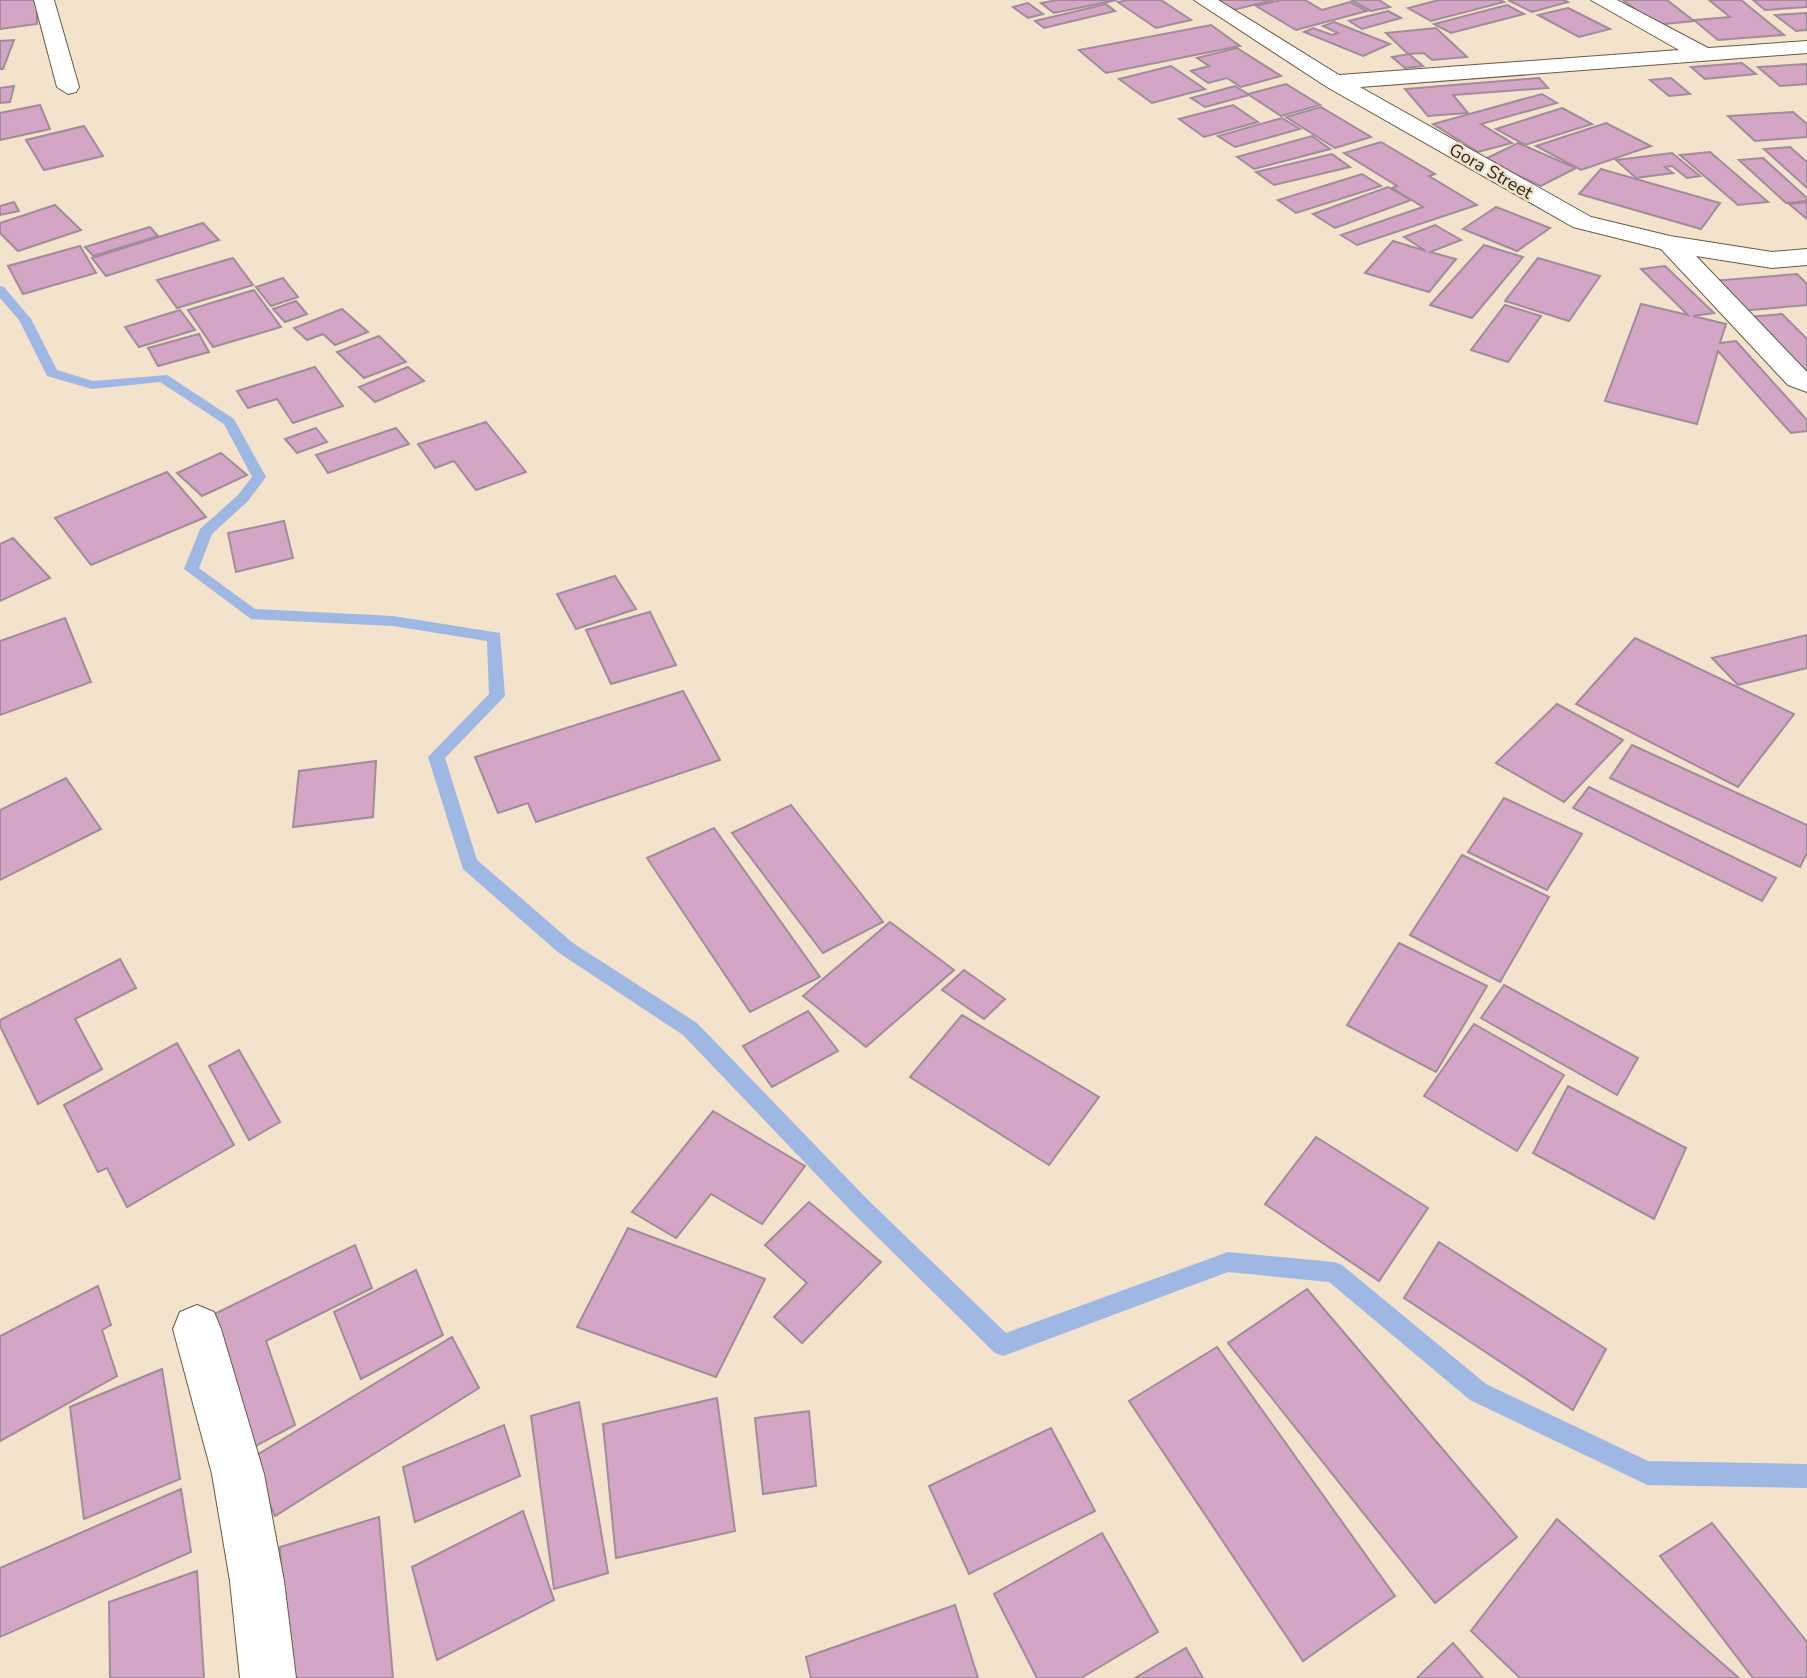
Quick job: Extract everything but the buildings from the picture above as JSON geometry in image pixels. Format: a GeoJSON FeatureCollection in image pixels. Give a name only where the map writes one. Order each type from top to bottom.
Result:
{"type":"FeatureCollection","features":[{"type":"Feature","properties":{"kind":"street"},"geometry":{"type":"LineString","coordinates":[[44,0],[68,87]]}},
{"type":"Feature","properties":{"kind":"street","name":"Gora Street"},"geometry":{"type":"LineString","coordinates":[[1204,0],[1335,82],[1582,222],[1670,244],[1772,260],[1807,257]]}},
{"type":"Feature","properties":{"kind":"street"},"geometry":{"type":"LineString","coordinates":[[1601,0],[1705,55]]}},
{"type":"Feature","properties":{"kind":"street"},"geometry":{"type":"LineString","coordinates":[[1335,82],[1807,47]]}},
{"type":"Feature","properties":{"kind":"street"},"geometry":{"type":"LineString","coordinates":[[1670,244],[1798,379],[1807,383]]}},
{"type":"Feature","properties":{"kind":"street"},"geometry":{"type":"LineString","coordinates":[[197,1329],[238,1474],[257,1581],[268,1678]]}},
{"type":"Feature","properties":{"kind":"waterway"},"geometry":{"type":"LineString","coordinates":[[0,290],[25,319],[52,373],[92,385],[162,378],[229,422],[259,477],[243,498],[205,532],[191,569],[251,614],[393,621],[495,637],[497,696],[436,757],[469,864],[566,948],[690,1029],[861,1207],[1003,1345],[1228,1262],[1334,1272],[1478,1392],[1647,1473],[1807,1476]]}}]}
